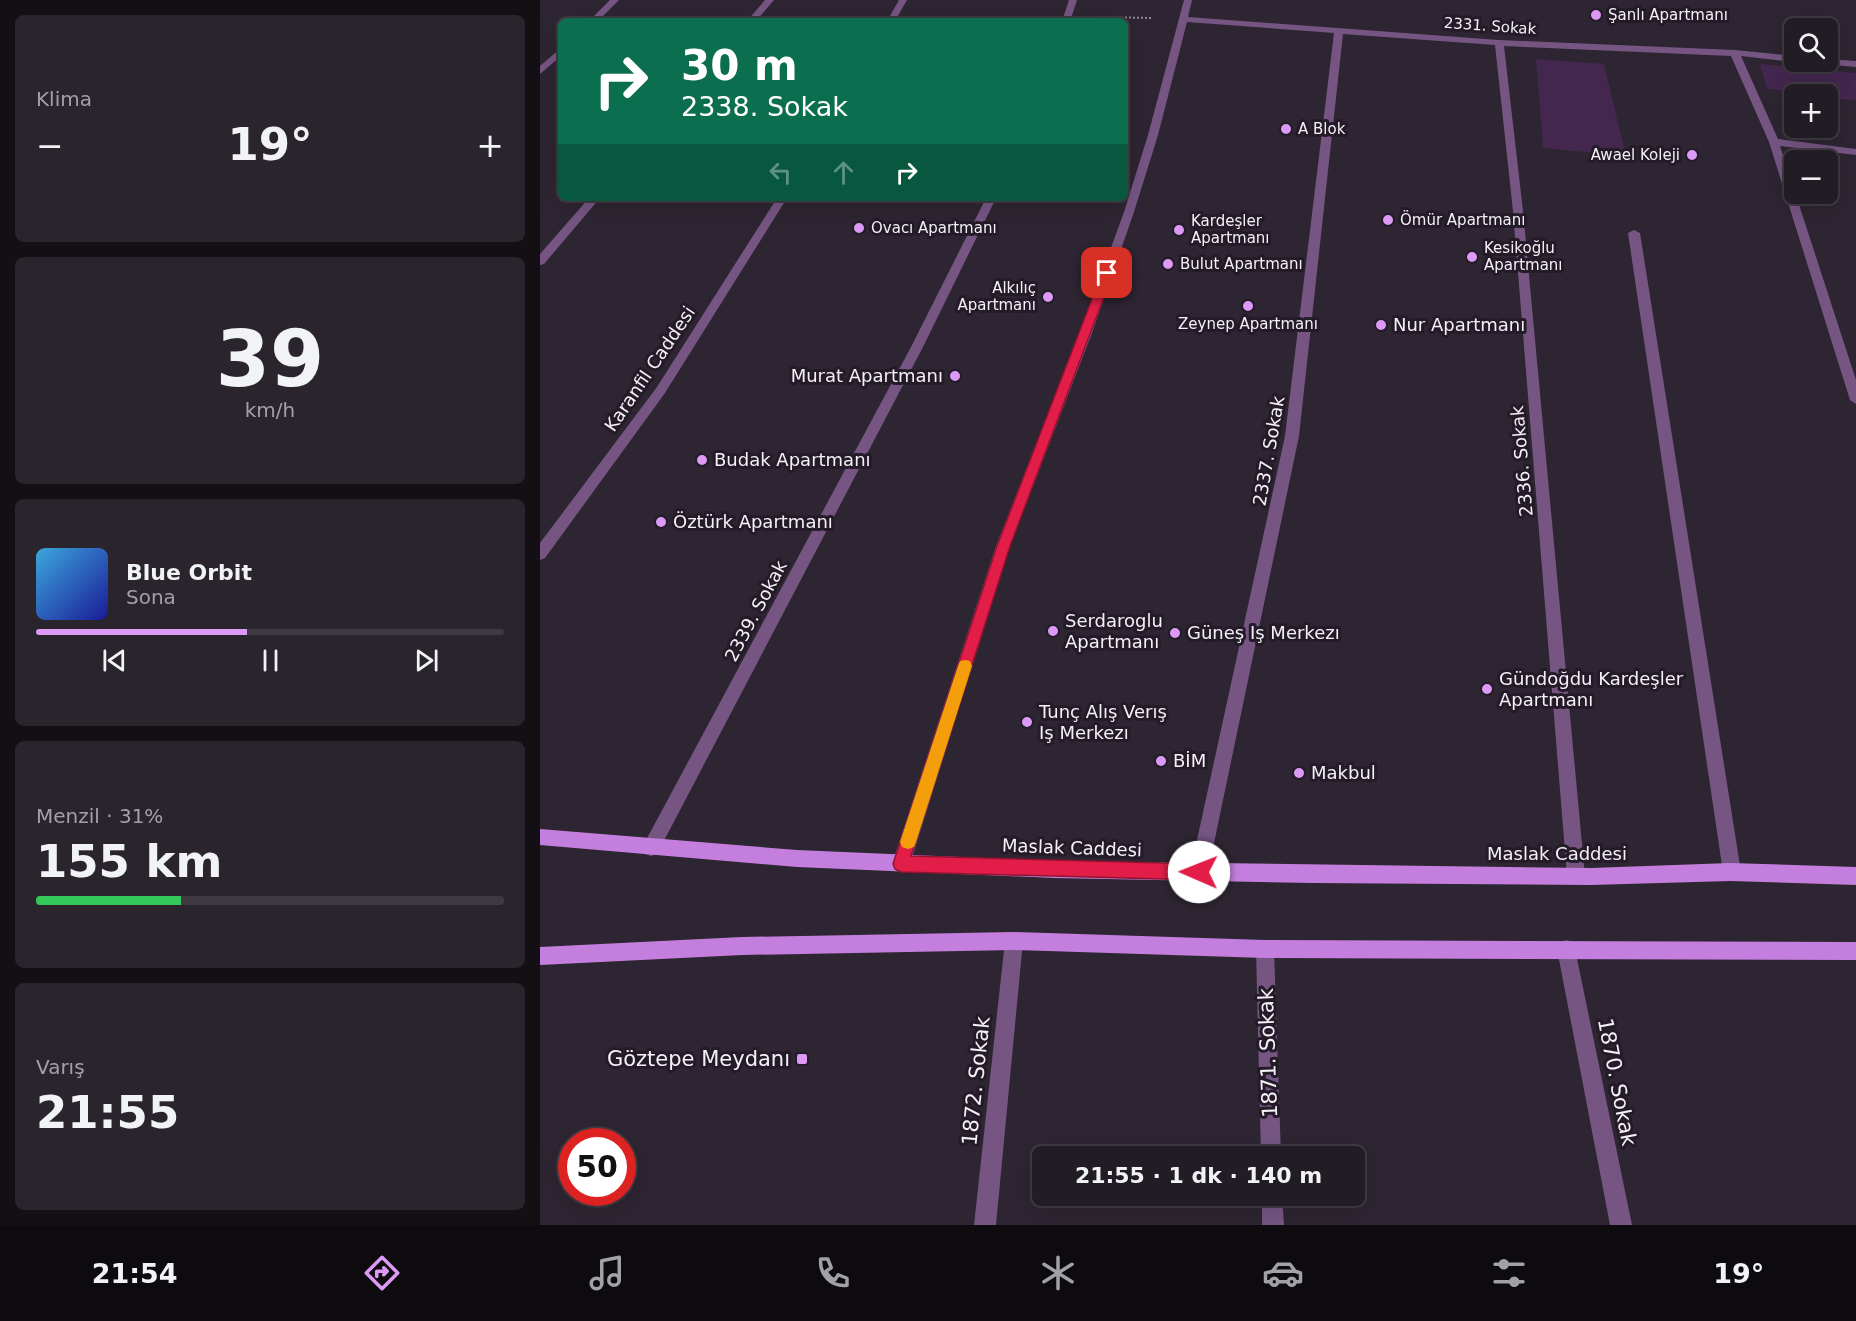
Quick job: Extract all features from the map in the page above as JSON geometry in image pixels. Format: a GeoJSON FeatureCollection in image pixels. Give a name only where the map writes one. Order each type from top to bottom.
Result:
{"type":"FeatureCollection","features":[{"type":"Feature","properties":{"kind":"main road","name":"Maslak Caddesi"},"geometry":{"type":"LineString","coordinates":[[540,837],[651,848],[901,864],[1199,872],[1576,876],[1732,872],[1856,876]]}},
{"type":"Feature","properties":{"kind":"main road"},"geometry":{"type":"LineString","coordinates":[[540,956],[742,946],[1014,941],[1265,949],[1856,951]]}},
{"type":"Feature","properties":{"kind":"street"},"geometry":{"type":"LineString","coordinates":[[596,18],[615,0]]}},
{"type":"Feature","properties":{"kind":"street"},"geometry":{"type":"LineString","coordinates":[[754,18],[770,0]]}},
{"type":"Feature","properties":{"kind":"street"},"geometry":{"type":"LineString","coordinates":[[893,18],[903,0]]}},
{"type":"Feature","properties":{"kind":"street"},"geometry":{"type":"LineString","coordinates":[[1067,18],[1073,0]]}},
{"type":"Feature","properties":{"kind":"street"},"geometry":{"type":"LineString","coordinates":[[901,864],[1003,546],[1086,333],[1129,212],[1153,135],[1188,0]]}},
{"type":"Feature","properties":{"kind":"street","name":"2331. Sokak"},"geometry":{"type":"LineString","coordinates":[[1184,19],[1499,43],[1784,57]]}},
{"type":"Feature","properties":{"kind":"street","name":"2337. Sokak"},"geometry":{"type":"LineString","coordinates":[[1199,872],[1292,436],[1339,30]]}},
{"type":"Feature","properties":{"kind":"street","name":"2336. Sokak"},"geometry":{"type":"LineString","coordinates":[[1499,43],[1518,211],[1576,876]]}},
{"type":"Feature","properties":{"kind":"street"},"geometry":{"type":"LineString","coordinates":[[1735,53],[1774,142],[1856,400]]}},
{"type":"Feature","properties":{"kind":"street"},"geometry":{"type":"LineString","coordinates":[[540,71],[558,54]]}},
{"type":"Feature","properties":{"kind":"street"},"geometry":{"type":"LineString","coordinates":[[1838,63],[1856,64]]}},
{"type":"Feature","properties":{"kind":"street"},"geometry":{"type":"LineString","coordinates":[[1774,142],[1856,152]]}},
{"type":"Feature","properties":{"kind":"street"},"geometry":{"type":"LineString","coordinates":[[540,261],[592,201]]}},
{"type":"Feature","properties":{"kind":"street","name":"Karanfil Caddesi"},"geometry":{"type":"LineString","coordinates":[[540,554],[661,390],[780,201]]}},
{"type":"Feature","properties":{"kind":"street","name":"2339. Sokak"},"geometry":{"type":"LineString","coordinates":[[651,848],[917,347],[990,201]]}},
{"type":"Feature","properties":{"kind":"street"},"geometry":{"type":"LineString","coordinates":[[1634,233],[1732,872]]}},
{"type":"Feature","properties":{"kind":"street","name":"1872. Sokak"},"geometry":{"type":"LineString","coordinates":[[985,1225],[1014,941]]}},
{"type":"Feature","properties":{"kind":"street","name":"1871. Sokak"},"geometry":{"type":"LineString","coordinates":[[1265,949],[1271,1146]]}},
{"type":"Feature","properties":{"kind":"street","name":"1870. Sokak"},"geometry":{"type":"LineString","coordinates":[[1566,949],[1621,1225]]}},
{"type":"Feature","properties":{"kind":"street"},"geometry":{"type":"LineString","coordinates":[[1272,1206],[1273,1225]]}},
{"type":"Feature","properties":{"kind":"path"},"geometry":{"type":"LineString","coordinates":[[1128,19],[1184,19]]}},
{"type":"Feature","properties":{"kind":"shaded area"},"geometry":{"type":"Polygon","coordinates":[[[1536,59],[1604,64],[1626,156],[1543,148],[1536,59]]]}},
{"type":"Feature","properties":{"kind":"shaded area"},"geometry":{"type":"Polygon","coordinates":[[[1760,64],[1784,66],[1784,72],[1856,73],[1856,101],[1838,99],[1838,84],[1784,84],[1784,90],[1767,89],[1760,64]]]}},
{"type":"Feature","properties":{"kind":"slow traffic"},"geometry":{"type":"LineString","coordinates":[[908,842],[965,666]]}},
{"type":"Feature","properties":{"kind":"place","name":"Şanlı Apartmanı"},"geometry":{"type":"Point","coordinates":[1596,15]}},
{"type":"Feature","properties":{"kind":"place","name":"A Blok"},"geometry":{"type":"Point","coordinates":[1286,129]}},
{"type":"Feature","properties":{"kind":"place","name":"Awael Koleji"},"geometry":{"type":"Point","coordinates":[1692,155]}},
{"type":"Feature","properties":{"kind":"place","name":"Ömür Apartmanı"},"geometry":{"type":"Point","coordinates":[1388,220]}},
{"type":"Feature","properties":{"kind":"place","name":"Ovacı Apartmanı"},"geometry":{"type":"Point","coordinates":[859,228]}},
{"type":"Feature","properties":{"kind":"place","name":"Kardeşler Apartmanı"},"geometry":{"type":"Point","coordinates":[1179,230]}},
{"type":"Feature","properties":{"kind":"place","name":"Kesikoğlu Apartmanı"},"geometry":{"type":"Point","coordinates":[1472,257]}},
{"type":"Feature","properties":{"kind":"place","name":"Bulut Apartmanı"},"geometry":{"type":"Point","coordinates":[1168,264]}},
{"type":"Feature","properties":{"kind":"place","name":"Alkılıç Apartmanı"},"geometry":{"type":"Point","coordinates":[1048,297]}},
{"type":"Feature","properties":{"kind":"place","name":"Zeynep Apartmanı"},"geometry":{"type":"Point","coordinates":[1248,306]}},
{"type":"Feature","properties":{"kind":"place","name":"Nur Apartmanı"},"geometry":{"type":"Point","coordinates":[1381,325]}},
{"type":"Feature","properties":{"kind":"place","name":"Murat Apartmanı"},"geometry":{"type":"Point","coordinates":[955,376]}},
{"type":"Feature","properties":{"kind":"place","name":"Budak Apartmanı"},"geometry":{"type":"Point","coordinates":[702,460]}},
{"type":"Feature","properties":{"kind":"place","name":"Öztürk Apartmanı"},"geometry":{"type":"Point","coordinates":[661,522]}},
{"type":"Feature","properties":{"kind":"place","name":"Serdaroglu Apartmanı"},"geometry":{"type":"Point","coordinates":[1053,631]}},
{"type":"Feature","properties":{"kind":"place","name":"Güneş Iş Merkezı"},"geometry":{"type":"Point","coordinates":[1175,633]}},
{"type":"Feature","properties":{"kind":"place","name":"Gündoğdu Kardeşler Apartmanı"},"geometry":{"type":"Point","coordinates":[1487,689]}},
{"type":"Feature","properties":{"kind":"place","name":"Tunç Alış Verış Iş Merkezı"},"geometry":{"type":"Point","coordinates":[1027,722]}},
{"type":"Feature","properties":{"kind":"place","name":"BİM"},"geometry":{"type":"Point","coordinates":[1161,761]}},
{"type":"Feature","properties":{"kind":"place","name":"Makbul"},"geometry":{"type":"Point","coordinates":[1299,773]}},
{"type":"Feature","properties":{"kind":"place","name":"Göztepe Meydanı"},"geometry":{"type":"Point","coordinates":[802,1059]}},
{"type":"Feature","properties":{"kind":"route"},"geometry":{"type":"LineString","coordinates":[[1107,273],[1003,546],[901,864],[1199,872]]}}]}
